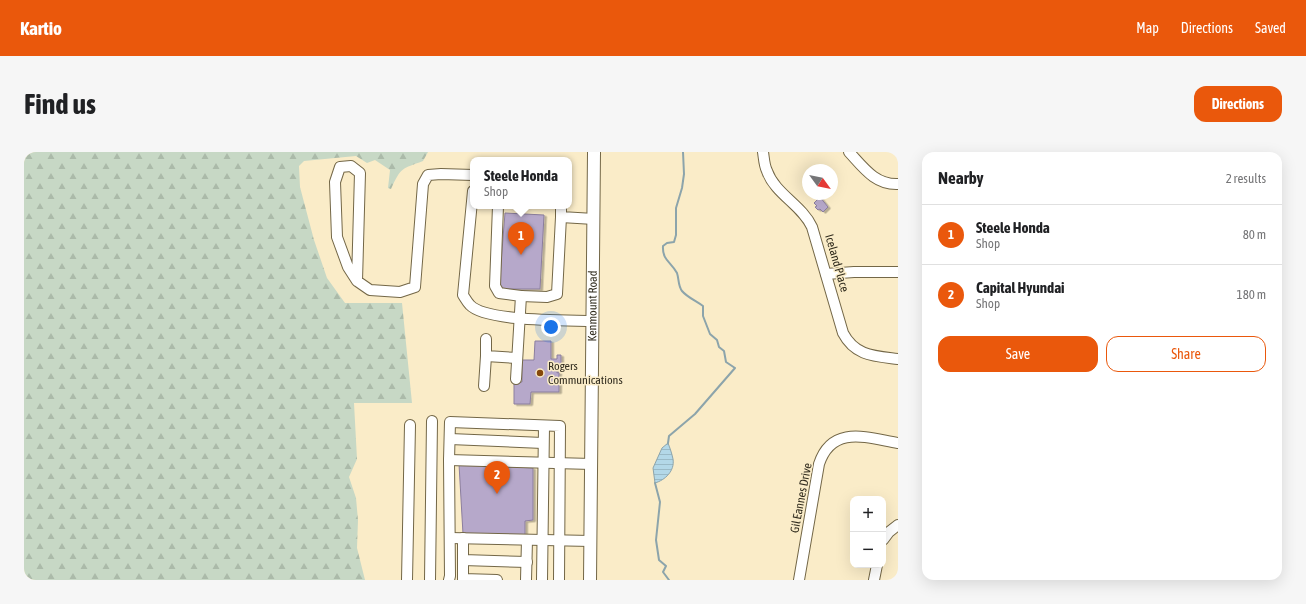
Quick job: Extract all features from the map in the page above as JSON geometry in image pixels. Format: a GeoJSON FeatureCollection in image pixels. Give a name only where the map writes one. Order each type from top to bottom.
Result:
{"type":"FeatureCollection","features":[{"type":"Feature","properties":{"kind":"main road","name":"Kenmount Road"},"geometry":{"type":"LineString","coordinates":[[590,580],[594,152]]}},
{"type":"Feature","properties":{"kind":"street","name":"Iceland Place"},"geometry":{"type":"LineString","coordinates":[[763,152],[767,171],[775,184],[810,222],[814,231],[843,333],[850,344],[856,349],[872,355],[898,358]]}},
{"type":"Feature","properties":{"kind":"street"},"geometry":{"type":"LineString","coordinates":[[849,152],[876,179],[887,184],[898,184]]}},
{"type":"Feature","properties":{"kind":"street"},"geometry":{"type":"LineString","coordinates":[[356,281],[360,173],[351,166],[340,167],[335,182],[337,237],[348,267],[356,281],[370,290],[400,292],[415,287],[423,184],[428,175],[470,175]]}},
{"type":"Feature","properties":{"kind":"street"},"geometry":{"type":"LineString","coordinates":[[471,209],[463,295],[470,306],[482,312],[509,317],[593,321]]}},
{"type":"Feature","properties":{"kind":"street"},"geometry":{"type":"LineString","coordinates":[[498,209],[495,286],[499,293],[547,297],[557,294],[561,209]]}},
{"type":"Feature","properties":{"kind":"street"},"geometry":{"type":"LineString","coordinates":[[561,217],[594,218]]}},
{"type":"Feature","properties":{"kind":"street"},"geometry":{"type":"LineString","coordinates":[[826,274],[854,272],[898,272]]}},
{"type":"Feature","properties":{"kind":"street"},"geometry":{"type":"LineString","coordinates":[[516,380],[521,296]]}},
{"type":"Feature","properties":{"kind":"street"},"geometry":{"type":"LineString","coordinates":[[484,386],[486,339]]}},
{"type":"Feature","properties":{"kind":"street"},"geometry":{"type":"LineString","coordinates":[[486,356],[517,358]]}},
{"type":"Feature","properties":{"kind":"street"},"geometry":{"type":"LineString","coordinates":[[430,580],[432,422]]}},
{"type":"Feature","properties":{"kind":"street"},"geometry":{"type":"LineString","coordinates":[[448,580],[450,576],[450,422],[560,426],[559,580]]}},
{"type":"Feature","properties":{"kind":"street"},"geometry":{"type":"LineString","coordinates":[[407,580],[410,425]]}},
{"type":"Feature","properties":{"kind":"street"},"geometry":{"type":"LineString","coordinates":[[542,580],[544,426]]}},
{"type":"Feature","properties":{"kind":"street","name":"Gil Eannes Drive"},"geometry":{"type":"LineString","coordinates":[[799,580],[820,464],[824,453],[840,439],[855,436],[898,443]]}},
{"type":"Feature","properties":{"kind":"street"},"geometry":{"type":"LineString","coordinates":[[450,440],[543,443]]}},
{"type":"Feature","properties":{"kind":"street"},"geometry":{"type":"LineString","coordinates":[[449,460],[592,464]]}},
{"type":"Feature","properties":{"kind":"street"},"geometry":{"type":"LineString","coordinates":[[886,536],[898,525]]}},
{"type":"Feature","properties":{"kind":"street"},"geometry":{"type":"LineString","coordinates":[[450,538],[591,541]]}},
{"type":"Feature","properties":{"kind":"street"},"geometry":{"type":"LineString","coordinates":[[463,538],[463,579],[496,580]]}},
{"type":"Feature","properties":{"kind":"street"},"geometry":{"type":"LineString","coordinates":[[526,580],[528,540]]}},
{"type":"Feature","properties":{"kind":"street"},"geometry":{"type":"LineString","coordinates":[[463,560],[527,562]]}},
{"type":"Feature","properties":{"kind":"street"},"geometry":{"type":"LineString","coordinates":[[874,580],[876,568]]}},
{"type":"Feature","properties":{"kind":"green space"},"geometry":{"type":"Polygon","coordinates":[[[24,152],[428,152],[423,161],[406,168],[397,176],[391,189],[388,188],[390,170],[375,160],[367,163],[356,156],[304,161],[299,166],[300,187],[314,240],[327,278],[345,303],[402,303],[412,403],[354,403],[357,459],[349,477],[356,498],[358,520],[357,548],[365,580],[24,580],[24,152]]]}},
{"type":"Feature","properties":{"kind":"water"},"geometry":{"type":"Polygon","coordinates":[[[668,443],[673,459],[671,471],[662,480],[655,483],[653,468],[662,448],[668,443]]]}},
{"type":"Feature","properties":{"kind":"building"},"geometry":{"type":"Polygon","coordinates":[[[817,200],[822,200],[828,207],[823,212],[815,207],[817,206],[814,203],[817,200]]]}},
{"type":"Feature","properties":{"kind":"building"},"geometry":{"type":"Polygon","coordinates":[[[505,213],[544,215],[540,289],[499,289],[505,213]]]}},
{"type":"Feature","properties":{"kind":"building","name":"Rogers Communications"},"geometry":{"type":"Polygon","coordinates":[[[535,341],[551,341],[551,359],[557,359],[557,355],[561,355],[561,367],[557,367],[557,373],[559,372],[559,392],[531,392],[530,404],[514,404],[514,382],[522,382],[522,360],[534,360],[535,341]]]}},
{"type":"Feature","properties":{"kind":"building"},"geometry":{"type":"Polygon","coordinates":[[[459,464],[533,468],[533,520],[525,521],[525,536],[463,534],[459,464]]]}},
{"type":"Feature","properties":{"kind":"waterway"},"geometry":{"type":"LineString","coordinates":[[668,443],[669,436],[695,414],[735,368],[726,362],[724,351],[719,347],[717,340],[710,334],[703,316],[703,306],[682,291],[679,285],[677,273],[665,258],[663,251],[663,246],[667,243],[674,242],[676,235],[676,208],[682,188],[684,174],[683,152]]}},
{"type":"Feature","properties":{"kind":"waterway"},"geometry":{"type":"LineString","coordinates":[[655,483],[660,502],[656,540],[659,560],[666,566],[663,572],[669,580]]}},
{"type":"Feature","properties":{"kind":"place","name":"Steele Honda"},"geometry":{"type":"Point","coordinates":[521,255]}},
{"type":"Feature","properties":{"kind":"place","name":"Rogers Communications"},"geometry":{"type":"Point","coordinates":[540,373]}},
{"type":"Feature","properties":{"kind":"place","name":"Capital Hyundai"},"geometry":{"type":"Point","coordinates":[497,494]}}]}
